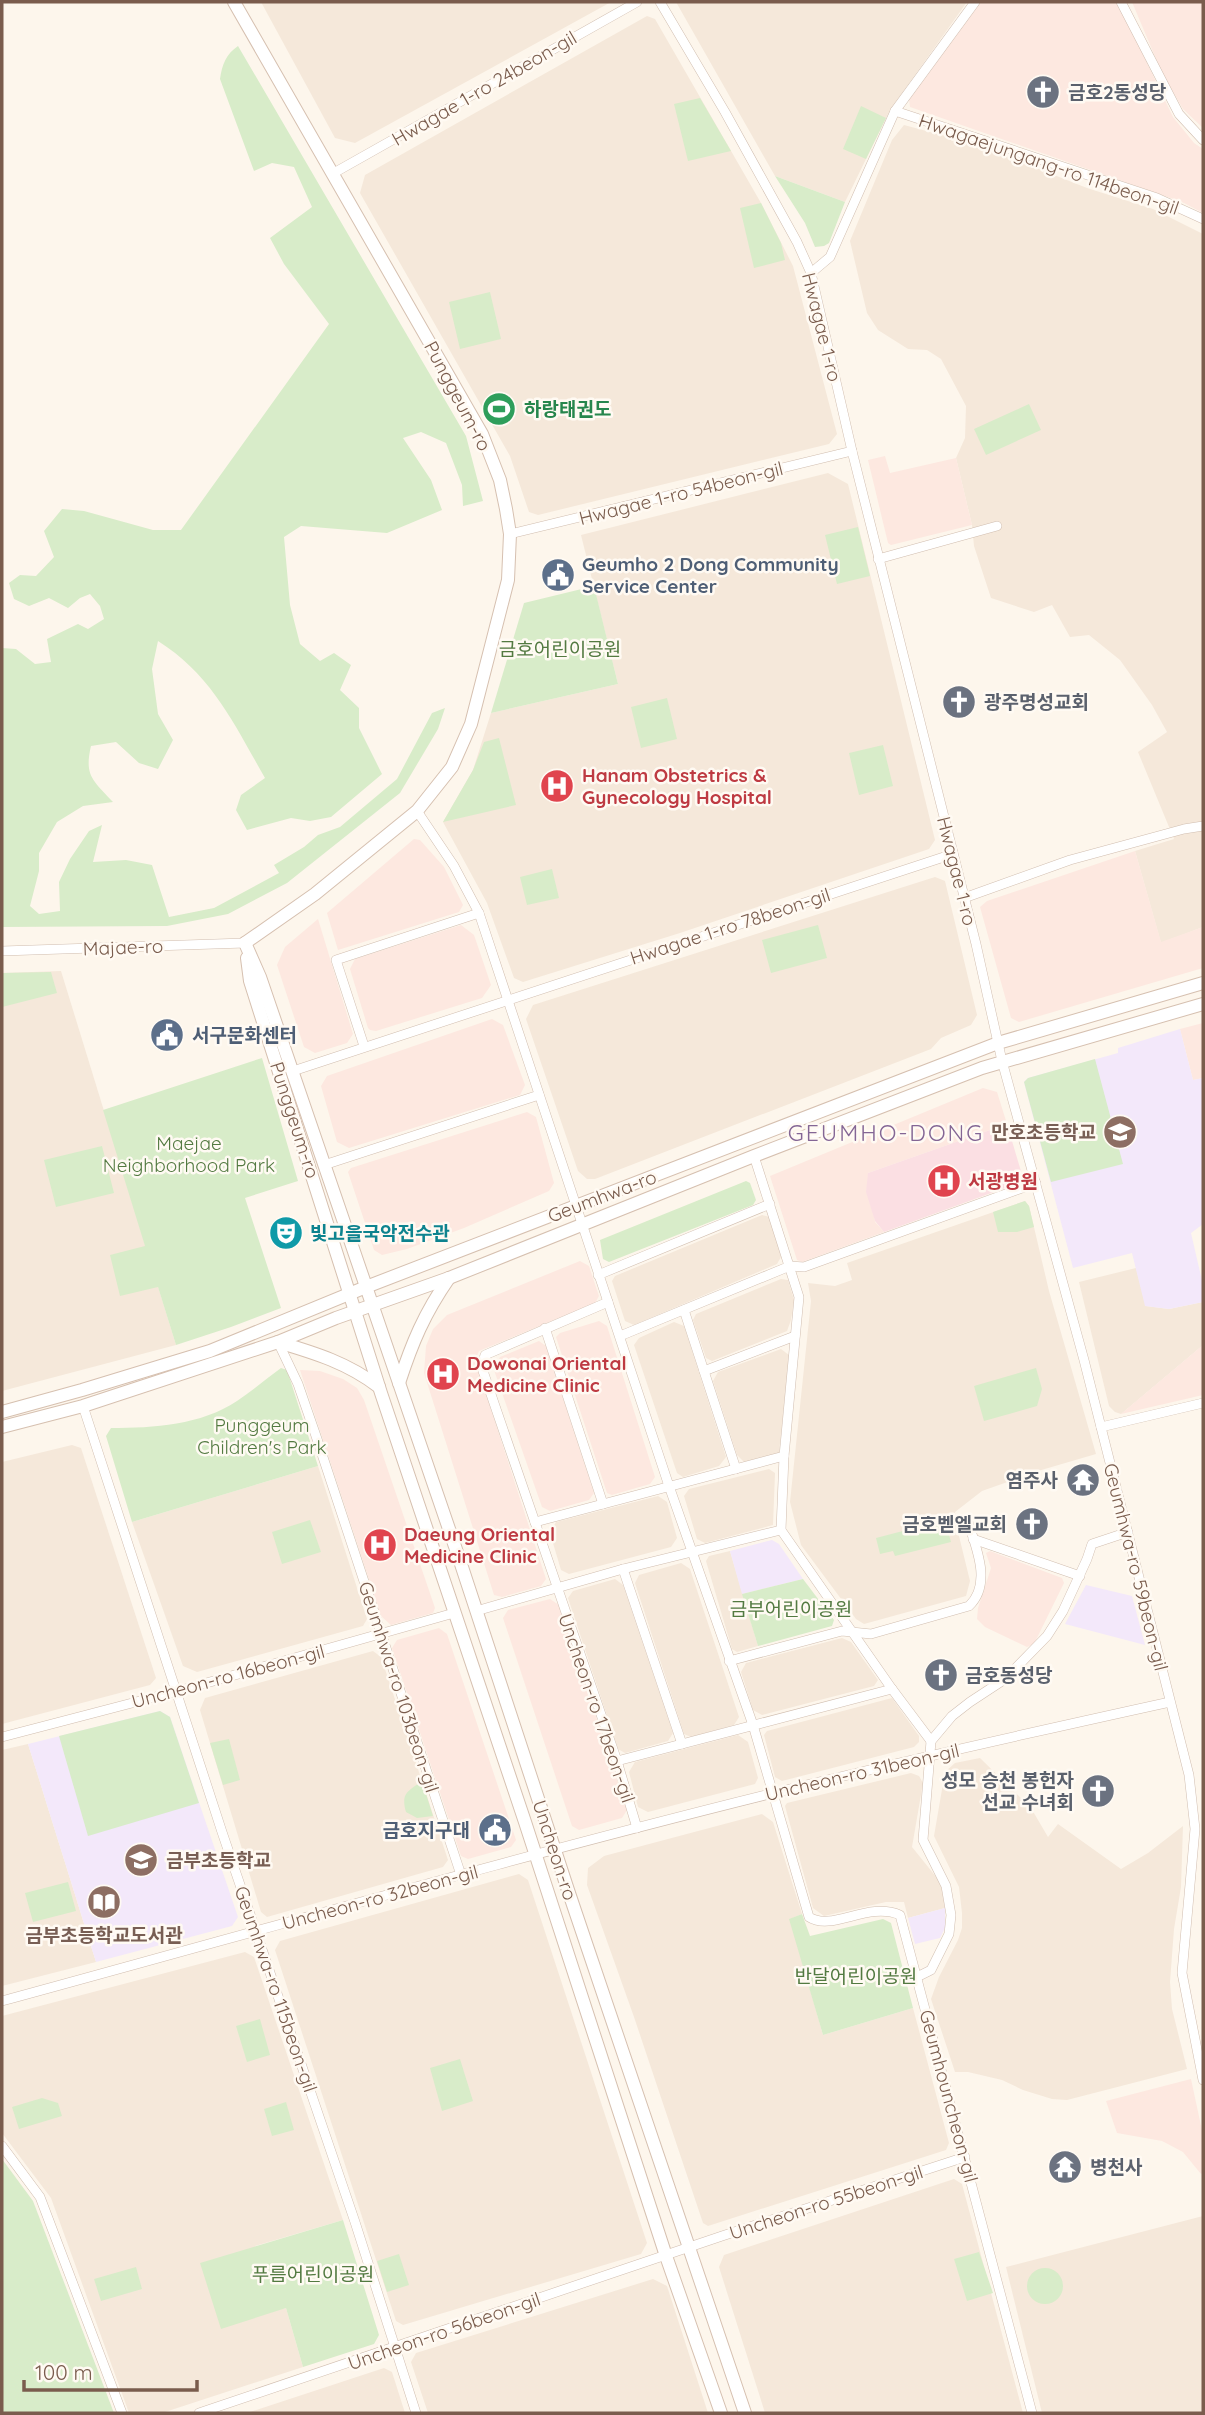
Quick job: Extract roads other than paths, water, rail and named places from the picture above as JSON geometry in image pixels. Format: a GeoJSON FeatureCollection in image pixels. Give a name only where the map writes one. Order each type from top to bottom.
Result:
{"type":"FeatureCollection","features":[{"type":"Feature","properties":{"kind":"main road","name":"Punggeum-ro"},"geometry":{"type":"LineString","coordinates":[[234,2],[482,434],[500,480],[510,534],[508,580],[471,724],[452,767],[417,811],[315,894],[245,943]]}},
{"type":"Feature","properties":{"kind":"main road","name":"Punggeum-ro"},"geometry":{"type":"LineString","coordinates":[[245,943],[260,977],[366,1287]]}},
{"type":"Feature","properties":{"kind":"main road","name":"Punggeum-ro"},"geometry":{"type":"LineString","coordinates":[[245,943],[250,981],[350,1294]]}},
{"type":"Feature","properties":{"kind":"main road","name":"Geumhwa-ro"},"geometry":{"type":"LineString","coordinates":[[2,1412],[210,1351],[366,1287],[998,1043],[1203,983]]}},
{"type":"Feature","properties":{"kind":"main road","name":"Geumhwa-ro"},"geometry":{"type":"LineString","coordinates":[[2,1427],[83,1406],[278,1342],[583,1226],[754,1156],[1002,1061],[1203,1004]]}},
{"type":"Feature","properties":{"kind":"main road"},"geometry":{"type":"LineString","coordinates":[[398,1384],[412,1341],[432,1302],[449,1278]]}},
{"type":"Feature","properties":{"kind":"main road","name":"Uncheon-ro"},"geometry":{"type":"LineString","coordinates":[[366,1287],[745,2413]]}},
{"type":"Feature","properties":{"kind":"main road","name":"Uncheon-ro"},"geometry":{"type":"LineString","coordinates":[[350,1294],[666,2256],[721,2413]]}},
{"type":"Feature","properties":{"kind":"main road"},"geometry":{"type":"LineString","coordinates":[[278,1342],[329,1357],[379,1387]]}},
{"type":"Feature","properties":{"kind":"street","name":"Hwagae 1-ro 24beon-gil"},"geometry":{"type":"LineString","coordinates":[[332,174],[637,2]]}},
{"type":"Feature","properties":{"kind":"street","name":"Hwagae 1-ro"},"geometry":{"type":"LineString","coordinates":[[660,2],[725,112],[797,242],[811,273],[878,559],[964,898],[1002,1061]]}},
{"type":"Feature","properties":{"kind":"street"},"geometry":{"type":"LineString","coordinates":[[811,273],[830,257],[895,111],[975,2]]}},
{"type":"Feature","properties":{"kind":"street"},"geometry":{"type":"LineString","coordinates":[[1121,2],[1179,114],[1203,141]]}},
{"type":"Feature","properties":{"kind":"street","name":"Hwagaejungang-ro 114beon-gil"},"geometry":{"type":"LineString","coordinates":[[895,111],[1157,198],[1203,219]]}},
{"type":"Feature","properties":{"kind":"street","name":"Hwagae 1-ro 54beon-gil"},"geometry":{"type":"LineString","coordinates":[[510,534],[852,451]]}},
{"type":"Feature","properties":{"kind":"street"},"geometry":{"type":"LineString","coordinates":[[878,559],[997,526]]}},
{"type":"Feature","properties":{"kind":"street"},"geometry":{"type":"LineString","coordinates":[[417,811],[454,866],[479,913],[669,1486],[753,1725],[773,1793]]}},
{"type":"Feature","properties":{"kind":"street"},"geometry":{"type":"LineString","coordinates":[[964,898],[1070,860],[1203,826]]}},
{"type":"Feature","properties":{"kind":"street","name":"Hwagae 1-ro 78beon-gil"},"geometry":{"type":"LineString","coordinates":[[293,1071],[953,854]]}},
{"type":"Feature","properties":{"kind":"street"},"geometry":{"type":"LineString","coordinates":[[364,1046],[336,960],[479,913]]}},
{"type":"Feature","properties":{"kind":"street","name":"Majae-ro"},"geometry":{"type":"LineString","coordinates":[[2,951],[245,943]]}},
{"type":"Feature","properties":{"kind":"street","name":"Geumhwa-ro 59beon-gil"},"geometry":{"type":"LineString","coordinates":[[1002,1061],[1101,1427],[1193,1799],[1195,1829],[1182,1973],[1203,2080]]}},
{"type":"Feature","properties":{"kind":"street"},"geometry":{"type":"LineString","coordinates":[[324,1165],[539,1095]]}},
{"type":"Feature","properties":{"kind":"street"},"geometry":{"type":"LineString","coordinates":[[754,1156],[799,1297],[784,1456],[781,1530],[931,1741],[923,1840],[946,1886],[951,1915],[949,1934],[931,1970],[917,1976]]}},
{"type":"Feature","properties":{"kind":"street"},"geometry":{"type":"LineString","coordinates":[[620,1336],[790,1266],[804,1267],[1035,1183]]}},
{"type":"Feature","properties":{"kind":"street"},"geometry":{"type":"LineString","coordinates":[[598,1275],[771,1204]]}},
{"type":"Feature","properties":{"kind":"street"},"geometry":{"type":"LineString","coordinates":[[557,1589],[482,1362],[485,1355],[608,1302]]}},
{"type":"Feature","properties":{"kind":"street"},"geometry":{"type":"LineString","coordinates":[[684,1310],[736,1469]]}},
{"type":"Feature","properties":{"kind":"street"},"geometry":{"type":"LineString","coordinates":[[545,1328],[603,1504]]}},
{"type":"Feature","properties":{"kind":"street"},"geometry":{"type":"LineString","coordinates":[[704,1371],[795,1336]]}},
{"type":"Feature","properties":{"kind":"street","name":"Geumhwa-ro 103beon-gil"},"geometry":{"type":"LineString","coordinates":[[278,1342],[298,1384],[461,1875]]}},
{"type":"Feature","properties":{"kind":"street"},"geometry":{"type":"LineString","coordinates":[[1101,1427],[1203,1403]]}},
{"type":"Feature","properties":{"kind":"street","name":"Geumhwa-ro 115beon-gil"},"geometry":{"type":"LineString","coordinates":[[83,1406],[416,2413]]}},
{"type":"Feature","properties":{"kind":"street"},"geometry":{"type":"LineString","coordinates":[[535,1522],[784,1456]]}},
{"type":"Feature","properties":{"kind":"street"},"geometry":{"type":"LineString","coordinates":[[729,1661],[842,1630],[871,1634],[969,1606],[976,1596],[981,1574],[967,1519]]}},
{"type":"Feature","properties":{"kind":"street","name":"Uncheon-ro 17beon-gil"},"geometry":{"type":"LineString","coordinates":[[476,1611],[623,1569],[781,1530]]}},
{"type":"Feature","properties":{"kind":"street"},"geometry":{"type":"LineString","coordinates":[[931,1741],[953,1716],[1005,1679],[1047,1636],[1080,1576],[1091,1544],[1128,1532]]}},
{"type":"Feature","properties":{"kind":"street"},"geometry":{"type":"LineString","coordinates":[[973,1539],[1080,1576]]}},
{"type":"Feature","properties":{"kind":"street"},"geometry":{"type":"LineString","coordinates":[[623,1569],[682,1744]]}},
{"type":"Feature","properties":{"kind":"street","name":"Uncheon-ro 17beon-gil"},"geometry":{"type":"LineString","coordinates":[[557,1589],[638,1828]]}},
{"type":"Feature","properties":{"kind":"street","name":"Uncheon-ro 16beon-gil"},"geometry":{"type":"LineString","coordinates":[[2,1737],[178,1691],[454,1613]]}},
{"type":"Feature","properties":{"kind":"street"},"geometry":{"type":"LineString","coordinates":[[617,1761],[892,1689]]}},
{"type":"Feature","properties":{"kind":"street","name":"Uncheon-ro 31beon-gil"},"geometry":{"type":"LineString","coordinates":[[555,1849],[931,1755],[1170,1702]]}},
{"type":"Feature","properties":{"kind":"street","name":"Geumhouncheon-gil"},"geometry":{"type":"LineString","coordinates":[[773,1793],[809,1917],[824,1922],[870,1911],[888,1910],[900,1915],[1032,2413]]}},
{"type":"Feature","properties":{"kind":"street","name":"Uncheon-ro 32beon-gil"},"geometry":{"type":"LineString","coordinates":[[2,2001],[555,1849]]}},
{"type":"Feature","properties":{"kind":"street"},"geometry":{"type":"LineString","coordinates":[[2,2146],[40,2197],[122,2413]]}},
{"type":"Feature","properties":{"kind":"street","name":"Uncheon-ro 55beon-gil"},"geometry":{"type":"LineString","coordinates":[[688,2248],[965,2157]]}},
{"type":"Feature","properties":{"kind":"street","name":"Uncheon-ro 56beon-gil"},"geometry":{"type":"LineString","coordinates":[[199,2413],[688,2248]]}},
{"type":"Feature","properties":{"kind":"place","name":"금호2동성당"},"geometry":{"type":"Point","coordinates":[1043,92]}},
{"type":"Feature","properties":{"kind":"place","name":"하랑태권도"},"geometry":{"type":"Point","coordinates":[499,409]}},
{"type":"Feature","properties":{"kind":"place","name":"Geumho 2 Dong Community Service Center"},"geometry":{"type":"Point","coordinates":[558,575]}},
{"type":"Feature","properties":{"kind":"place","name":"광주명성교회"},"geometry":{"type":"Point","coordinates":[959,702]}},
{"type":"Feature","properties":{"kind":"place","name":"Hanam Obstetrics & Gynecology Hospital"},"geometry":{"type":"Point","coordinates":[557,786]}},
{"type":"Feature","properties":{"kind":"place","name":"서구문화센터"},"geometry":{"type":"Point","coordinates":[167,1035]}},
{"type":"Feature","properties":{"kind":"place","name":"만호초등학교"},"geometry":{"type":"Point","coordinates":[1120,1132]}},
{"type":"Feature","properties":{"kind":"place","name":"서광병원"},"geometry":{"type":"Point","coordinates":[944,1181]}},
{"type":"Feature","properties":{"kind":"place","name":"빛고을국악전수관"},"geometry":{"type":"Point","coordinates":[286,1233]}},
{"type":"Feature","properties":{"kind":"place","name":"Dowonai Oriental Medicine Clinic"},"geometry":{"type":"Point","coordinates":[443,1374]}},
{"type":"Feature","properties":{"kind":"place","name":"염주사"},"geometry":{"type":"Point","coordinates":[1083,1480]}},
{"type":"Feature","properties":{"kind":"place","name":"금호벧엘교회"},"geometry":{"type":"Point","coordinates":[1032,1524]}},
{"type":"Feature","properties":{"kind":"place","name":"Daeung Oriental Medicine Clinic"},"geometry":{"type":"Point","coordinates":[380,1545]}},
{"type":"Feature","properties":{"kind":"place","name":"금호동성당"},"geometry":{"type":"Point","coordinates":[941,1675]}},
{"type":"Feature","properties":{"kind":"place","name":"성모 승천 봉헌자 선교 수녀회"},"geometry":{"type":"Point","coordinates":[1098,1791]}},
{"type":"Feature","properties":{"kind":"place","name":"금호지구대"},"geometry":{"type":"Point","coordinates":[495,1830]}},
{"type":"Feature","properties":{"kind":"place","name":"금부초등학교"},"geometry":{"type":"Point","coordinates":[141,1860]}},
{"type":"Feature","properties":{"kind":"place","name":"금부초등학교도서관"},"geometry":{"type":"Point","coordinates":[104,1902]}},
{"type":"Feature","properties":{"kind":"place","name":"병천사"},"geometry":{"type":"Point","coordinates":[1065,2167]}},
{"type":"Feature","properties":{"kind":"district","name":"GEUMHO-DONG"},"geometry":{"type":"Point","coordinates":[886,1133]}},
{"type":"Feature","properties":{"kind":"park label","name":"금호어린이공원"},"geometry":{"type":"Point","coordinates":[560,649]}},
{"type":"Feature","properties":{"kind":"park label","name":"Maejae Neighborhood Park"},"geometry":{"type":"Point","coordinates":[189,1154]}},
{"type":"Feature","properties":{"kind":"park label","name":"Punggeum Children's Park"},"geometry":{"type":"Point","coordinates":[262,1436]}},
{"type":"Feature","properties":{"kind":"park label","name":"금부어린이공원"},"geometry":{"type":"Point","coordinates":[791,1609]}},
{"type":"Feature","properties":{"kind":"park label","name":"반달어린이공원"},"geometry":{"type":"Point","coordinates":[856,1976]}},
{"type":"Feature","properties":{"kind":"park label","name":"푸름어린이공원"},"geometry":{"type":"Point","coordinates":[313,2274]}}]}
